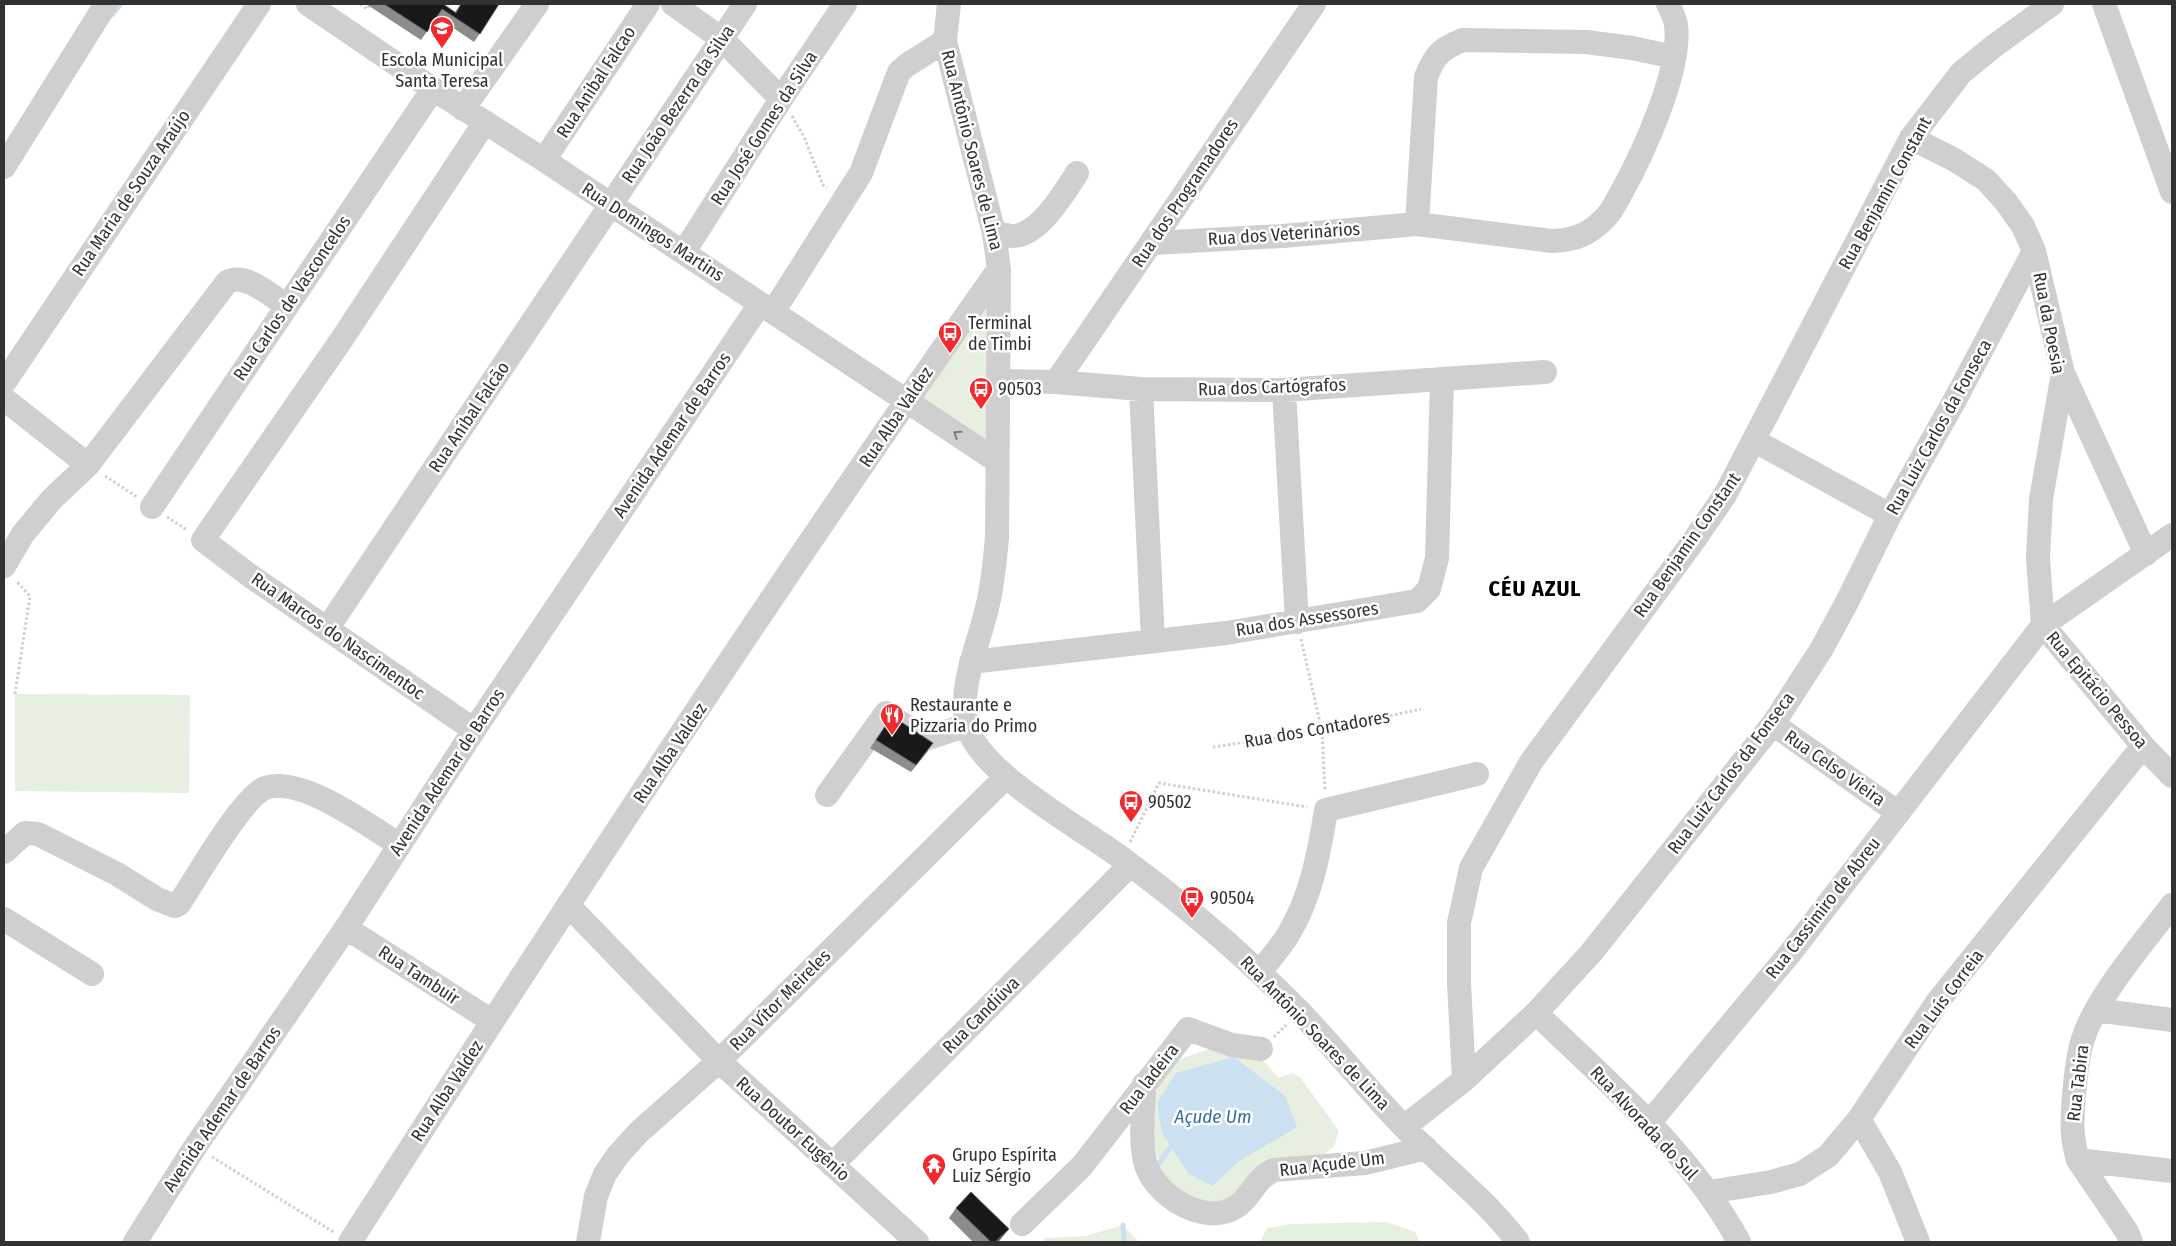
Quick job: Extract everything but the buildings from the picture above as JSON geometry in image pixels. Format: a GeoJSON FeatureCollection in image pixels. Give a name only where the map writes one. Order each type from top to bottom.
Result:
{"type":"FeatureCollection","features":[{"type":"Feature","properties":{"kind":"street"},"geometry":{"type":"LineString","coordinates":[[4,167],[106,4]]}},
{"type":"Feature","properties":{"kind":"street","name":"Rua Maria de Souza Araújo"},"geometry":{"type":"LineString","coordinates":[[4,383],[259,4]]}},
{"type":"Feature","properties":{"kind":"street","name":"Rua Domingos Martins"},"geometry":{"type":"LineString","coordinates":[[308,4],[463,109],[684,252],[997,461]]}},
{"type":"Feature","properties":{"kind":"street"},"geometry":{"type":"LineString","coordinates":[[463,109],[537,4]]}},
{"type":"Feature","properties":{"kind":"street","name":"Rua Anibal Falcao"},"geometry":{"type":"LineString","coordinates":[[544,160],[648,4]]}},
{"type":"Feature","properties":{"kind":"street"},"geometry":{"type":"LineString","coordinates":[[673,4],[722,39],[781,99]]}},
{"type":"Feature","properties":{"kind":"street","name":"Rua João Bezerra da Silva"},"geometry":{"type":"LineString","coordinates":[[611,205],[745,4]]}},
{"type":"Feature","properties":{"kind":"street","name":"Rua José Gomes da Silva"},"geometry":{"type":"LineString","coordinates":[[684,252],[781,99],[845,4]]}},
{"type":"Feature","properties":{"kind":"street","name":"Rua dos Programadores"},"geometry":{"type":"LineString","coordinates":[[1056,382],[1314,4]]}},
{"type":"Feature","properties":{"kind":"street","name":"Rua dos Veterinários"},"geometry":{"type":"LineString","coordinates":[[1152,243],[1283,236],[1417,224],[1552,241],[1572,240],[1590,232],[1607,216],[1635,168],[1665,94],[1674,57],[1676,26],[1668,4]]}},
{"type":"Feature","properties":{"kind":"street","name":"Rua Benjamin Constant"},"geometry":{"type":"LineString","coordinates":[[1464,1080],[1459,983],[1459,923],[1471,868],[1531,762],[1695,539],[1725,495],[1755,441],[1911,138],[1935,104],[1961,73],[1994,46],[2052,4]]}},
{"type":"Feature","properties":{"kind":"street"},"geometry":{"type":"LineString","coordinates":[[2104,4],[2172,192]]}},
{"type":"Feature","properties":{"kind":"street"},"geometry":{"type":"LineString","coordinates":[[945,41],[946,6]]}},
{"type":"Feature","properties":{"kind":"street"},"geometry":{"type":"LineString","coordinates":[[1417,224],[1426,77],[1434,57],[1448,46],[1463,40],[1586,42],[1632,48],[1674,57]]}},
{"type":"Feature","properties":{"kind":"street","name":"Avenida Ademar de Barros"},"geometry":{"type":"LineString","coordinates":[[135,1242],[195,1147],[346,928],[398,844],[474,730],[767,308],[843,202],[861,173],[872,149],[899,72],[945,41]]}},
{"type":"Feature","properties":{"kind":"street","name":"Rua Antônio Soares de Lima"},"geometry":{"type":"LineString","coordinates":[[945,41],[994,233],[999,269],[1000,381],[997,537],[994,577],[987,610],[971,662],[966,702],[967,725],[978,746],[1006,777],[1126,861],[1219,935],[1260,972],[1300,1012],[1404,1127],[1483,1202],[1518,1242]]}},
{"type":"Feature","properties":{"kind":"street","name":"Rua Carlos de Vasconcelos"},"geometry":{"type":"LineString","coordinates":[[152,507],[433,89]]}},
{"type":"Feature","properties":{"kind":"street","name":"Rua Marcos do Nascimentoc"},"geometry":{"type":"LineString","coordinates":[[474,730],[326,629],[203,540],[342,339],[485,122]]}},
{"type":"Feature","properties":{"kind":"street","name":"Rua da Poesia"},"geometry":{"type":"LineString","coordinates":[[1911,138],[1953,159],[1986,180],[2023,226],[2034,251],[2063,373],[2041,499],[2038,559],[2043,625]]}},
{"type":"Feature","properties":{"kind":"street"},"geometry":{"type":"LineString","coordinates":[[994,233],[1014,236],[1028,232],[1059,200],[1077,173]]}},
{"type":"Feature","properties":{"kind":"street","name":"Rua Aníbal Falcão"},"geometry":{"type":"LineString","coordinates":[[326,629],[611,205]]}},
{"type":"Feature","properties":{"kind":"street","name":"Rua Luiz Carlos da Fonseca"},"geometry":{"type":"LineString","coordinates":[[1404,1127],[1464,1080],[1536,1013],[1591,953],[1773,724],[1821,650],[1890,515],[2034,251]]}},
{"type":"Feature","properties":{"kind":"street","name":"Rua Alba Valdez"},"geometry":{"type":"LineString","coordinates":[[350,1242],[568,905],[906,400],[999,269]]}},
{"type":"Feature","properties":{"kind":"street"},"geometry":{"type":"LineString","coordinates":[[7,570],[27,528],[52,499],[88,465],[227,282],[239,279],[247,282],[287,306]]}},
{"type":"Feature","properties":{"kind":"street","name":"Rua dos Cartógrafos"},"geometry":{"type":"LineString","coordinates":[[1000,381],[1056,382],[1141,389],[1284,390],[1545,372]]}},
{"type":"Feature","properties":{"kind":"street"},"geometry":{"type":"LineString","coordinates":[[2063,373],[2146,554]]}},
{"type":"Feature","properties":{"kind":"street","name":"Rua dos Assessores"},"geometry":{"type":"LineString","coordinates":[[971,662],[1297,622],[1417,600],[1429,589],[1437,558],[1442,379]]}},
{"type":"Feature","properties":{"kind":"street"},"geometry":{"type":"LineString","coordinates":[[1141,389],[1154,641]]}},
{"type":"Feature","properties":{"kind":"street"},"geometry":{"type":"LineString","coordinates":[[1284,390],[1297,622]]}},
{"type":"Feature","properties":{"kind":"street"},"geometry":{"type":"LineString","coordinates":[[4,399],[88,465]]}},
{"type":"Feature","properties":{"kind":"street"},"geometry":{"type":"LineString","coordinates":[[1755,441],[1890,515]]}},
{"type":"Feature","properties":{"kind":"street","name":"Rua Cassimiro de Abreu"},"geometry":{"type":"LineString","coordinates":[[1649,1123],[1791,952],[2043,625],[2172,534]]}},
{"type":"Feature","properties":{"kind":"street","name":"Rua Epitácio Pessoa"},"geometry":{"type":"LineString","coordinates":[[2043,625],[2143,746],[2172,776]]}},
{"type":"Feature","properties":{"kind":"street"},"geometry":{"type":"LineString","coordinates":[[827,795],[886,713],[925,739],[967,725]]}},
{"type":"Feature","properties":{"kind":"street","name":"Rua Celso Vieira"},"geometry":{"type":"LineString","coordinates":[[1773,724],[1897,812]]}},
{"type":"Feature","properties":{"kind":"street","name":"Rua Luís Correia"},"geometry":{"type":"LineString","coordinates":[[1709,1192],[1771,1182],[1800,1174],[1828,1156],[1859,1119],[1938,1001],[2143,746]]}},
{"type":"Feature","properties":{"kind":"street"},"geometry":{"type":"LineString","coordinates":[[1260,972],[1287,937],[1300,911],[1313,875],[1326,810],[1477,774]]}},
{"type":"Feature","properties":{"kind":"street","name":"Rua Vítor Meireles"},"geometry":{"type":"LineString","coordinates":[[588,1242],[596,1196],[605,1174],[618,1155],[639,1132],[718,1062],[1006,777]]}},
{"type":"Feature","properties":{"kind":"street"},"geometry":{"type":"LineString","coordinates":[[4,852],[25,833],[38,834],[117,874],[157,899],[175,906],[179,904],[243,807],[265,788],[280,787],[301,790],[331,802],[398,844]]}},
{"type":"Feature","properties":{"kind":"street","name":"Rua Candiúva"},"geometry":{"type":"LineString","coordinates":[[832,1165],[1126,861]]}},
{"type":"Feature","properties":{"kind":"street","name":"Rua Doutor Eugênio"},"geometry":{"type":"LineString","coordinates":[[568,905],[718,1062],[918,1242]]}},
{"type":"Feature","properties":{"kind":"street","name":"Rua Tabira"},"geometry":{"type":"LineString","coordinates":[[2132,1242],[2078,1160],[2072,1126],[2076,1079],[2083,1039],[2096,1010],[2172,906]]}},
{"type":"Feature","properties":{"kind":"street"},"geometry":{"type":"LineString","coordinates":[[4,919],[92,974]]}},
{"type":"Feature","properties":{"kind":"street","name":"Rua Tambuir"},"geometry":{"type":"LineString","coordinates":[[346,928],[492,1022]]}},
{"type":"Feature","properties":{"kind":"street"},"geometry":{"type":"LineString","coordinates":[[2096,1010],[2172,1020]]}},
{"type":"Feature","properties":{"kind":"street","name":"Rua Alvorada do Sul"},"geometry":{"type":"LineString","coordinates":[[1536,1013],[1649,1123],[1709,1192],[1739,1242]]}},
{"type":"Feature","properties":{"kind":"street","name":"Rua ladeira"},"geometry":{"type":"LineString","coordinates":[[1022,1224],[1082,1166],[1188,1029],[1232,1045],[1261,1049]]}},
{"type":"Feature","properties":{"kind":"street","name":"Rua Açude Um"},"geometry":{"type":"LineString","coordinates":[[1144,1084],[1143,1143],[1146,1166],[1160,1186],[1177,1203],[1198,1212],[1222,1213],[1236,1207],[1257,1181],[1274,1170],[1365,1163],[1426,1148]]}},
{"type":"Feature","properties":{"kind":"street"},"geometry":{"type":"LineString","coordinates":[[1859,1119],[1890,1172],[1918,1242]]}},
{"type":"Feature","properties":{"kind":"street"},"geometry":{"type":"LineString","coordinates":[[2078,1160],[2172,1172]]}},
{"type":"Feature","properties":{"kind":"path"},"geometry":{"type":"LineString","coordinates":[[360,4],[367,9],[370,4]]}},
{"type":"Feature","properties":{"kind":"path"},"geometry":{"type":"LineString","coordinates":[[781,99],[804,137],[823,184],[843,202]]}},
{"type":"Feature","properties":{"kind":"path"},"geometry":{"type":"LineString","coordinates":[[7,570],[30,596],[15,694]]}},
{"type":"Feature","properties":{"kind":"path"},"geometry":{"type":"LineString","coordinates":[[1126,861],[1159,783],[1326,810],[1322,731],[1297,622]]}},
{"type":"Feature","properties":{"kind":"path","name":"Rua dos Contadores"},"geometry":{"type":"LineString","coordinates":[[1213,747],[1322,731],[1421,709]]}},
{"type":"Feature","properties":{"kind":"path"},"geometry":{"type":"LineString","coordinates":[[1261,1049],[1300,1012]]}},
{"type":"Feature","properties":{"kind":"path"},"geometry":{"type":"LineString","coordinates":[[195,1147],[350,1242]]}},
{"type":"Feature","properties":{"kind":"green space"},"geometry":{"type":"Polygon","coordinates":[[[999,269],[997,461],[906,400],[999,269]]]}},
{"type":"Feature","properties":{"kind":"green space"},"geometry":{"type":"Polygon","coordinates":[[[15,694],[190,695],[189,793],[15,791],[15,694]]]}},
{"type":"Feature","properties":{"kind":"green space"},"geometry":{"type":"Polygon","coordinates":[[[1211,1048],[1249,1052],[1263,1061],[1278,1078],[1292,1073],[1300,1077],[1339,1131],[1334,1146],[1321,1158],[1247,1185],[1225,1203],[1203,1204],[1166,1183],[1154,1148],[1152,1091],[1178,1060],[1211,1048]]]}},
{"type":"Feature","properties":{"kind":"green space"},"geometry":{"type":"Polygon","coordinates":[[[1386,1222],[1415,1232],[1420,1242],[1260,1242],[1267,1228],[1292,1224],[1386,1222]]]}},
{"type":"Feature","properties":{"kind":"green space"},"geometry":{"type":"Polygon","coordinates":[[[1123,1225],[1139,1242],[1044,1242],[1044,1238],[1086,1236],[1123,1225]]]}},
{"type":"Feature","properties":{"kind":"water","name":"Açude Um"},"geometry":{"type":"Polygon","coordinates":[[[1234,1057],[1285,1096],[1297,1127],[1238,1162],[1212,1186],[1189,1174],[1162,1133],[1157,1103],[1176,1073],[1234,1057]]]}},
{"type":"Feature","properties":{"kind":"waterway"},"geometry":{"type":"LineString","coordinates":[[112,15],[121,4]]}},
{"type":"Feature","properties":{"kind":"waterway"},"geometry":{"type":"LineString","coordinates":[[1156,1168],[1171,1146]]}},
{"type":"Feature","properties":{"kind":"waterway"},"geometry":{"type":"LineString","coordinates":[[1123,1225],[1124,1242]]}},
{"type":"Feature","properties":{"kind":"place","name":"Escola Municipal Santa Teresa"},"geometry":{"type":"Point","coordinates":[442,49]}},
{"type":"Feature","properties":{"kind":"place","name":"Terminal de Timbi"},"geometry":{"type":"Point","coordinates":[950,354]}},
{"type":"Feature","properties":{"kind":"place","name":"90503"},"geometry":{"type":"Point","coordinates":[981,410]}},
{"type":"Feature","properties":{"kind":"place","name":"Restaurante e Pizzaria do Primo"},"geometry":{"type":"Point","coordinates":[892,736]}},
{"type":"Feature","properties":{"kind":"place","name":"90502"},"geometry":{"type":"Point","coordinates":[1131,823]}},
{"type":"Feature","properties":{"kind":"place","name":"90504"},"geometry":{"type":"Point","coordinates":[1192,919]}},
{"type":"Feature","properties":{"kind":"place","name":"Grupo Espírita Luiz Sérgio"},"geometry":{"type":"Point","coordinates":[934,1186]}},
{"type":"Feature","properties":{"kind":"district","name":"CÉU AZUL"},"geometry":{"type":"Point","coordinates":[1535,588]}}]}
